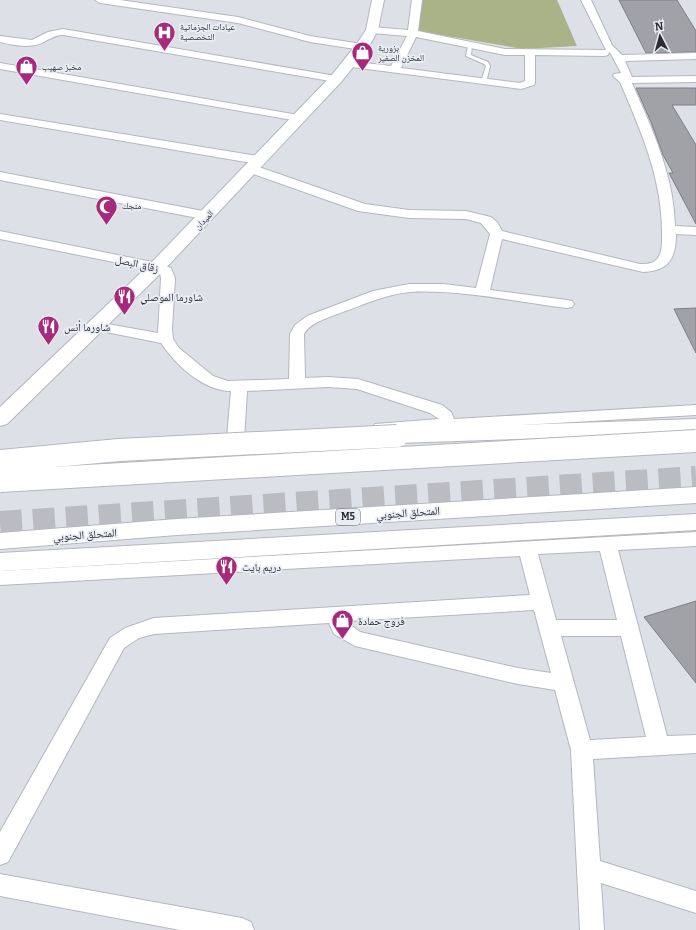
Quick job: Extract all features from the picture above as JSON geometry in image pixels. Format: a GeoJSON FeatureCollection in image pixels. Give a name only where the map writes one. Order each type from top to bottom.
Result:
{"type":"FeatureCollection","features":[{"type":"Feature","properties":{"kind":"main road","name":"الميدان"},"geometry":{"type":"LineString","coordinates":[[0,419],[208,216],[336,79],[362,47],[372,30],[378,0]]}},
{"type":"Feature","properties":{"kind":"main road"},"geometry":{"type":"LineString","coordinates":[[0,461],[119,450],[397,436],[696,426]]}},
{"type":"Feature","properties":{"kind":"main road"},"geometry":{"type":"LineString","coordinates":[[0,481],[696,441]]}},
{"type":"Feature","properties":{"kind":"main road","name":"المتحلق الجنوبي"},"geometry":{"type":"LineString","coordinates":[[0,541],[177,527],[696,495]]}},
{"type":"Feature","properties":{"kind":"main road"},"geometry":{"type":"LineString","coordinates":[[0,562],[696,522]]}},
{"type":"Feature","properties":{"kind":"street"},"geometry":{"type":"LineString","coordinates":[[100,0],[238,20],[310,39],[362,47]]}},
{"type":"Feature","properties":{"kind":"street"},"geometry":{"type":"LineString","coordinates":[[395,70],[413,33],[417,0]]}},
{"type":"Feature","properties":{"kind":"street"},"geometry":{"type":"LineString","coordinates":[[586,0],[615,74],[625,80],[696,79]]}},
{"type":"Feature","properties":{"kind":"street"},"geometry":{"type":"LineString","coordinates":[[372,30],[413,33],[470,46],[505,52],[530,53],[614,50],[627,75],[625,80],[657,157],[668,204],[668,252],[663,262],[650,268],[640,268],[528,240],[497,234]]}},
{"type":"Feature","properties":{"kind":"street"},"geometry":{"type":"LineString","coordinates":[[0,39],[31,43],[38,41],[52,32],[63,32],[336,79]]}},
{"type":"Feature","properties":{"kind":"street"},"geometry":{"type":"LineString","coordinates":[[348,64],[515,86],[530,83],[530,53]]}},
{"type":"Feature","properties":{"kind":"street"},"geometry":{"type":"LineString","coordinates":[[618,58],[696,56]]}},
{"type":"Feature","properties":{"kind":"street"},"geometry":{"type":"LineString","coordinates":[[0,66],[298,118]]}},
{"type":"Feature","properties":{"kind":"street"},"geometry":{"type":"LineString","coordinates":[[0,117],[255,165],[363,208],[409,214],[477,217],[492,225],[497,234],[482,293]]}},
{"type":"Feature","properties":{"kind":"street"},"geometry":{"type":"LineString","coordinates":[[0,176],[208,216]]}},
{"type":"Feature","properties":{"kind":"street"},"geometry":{"type":"LineString","coordinates":[[669,230],[696,231]]}},
{"type":"Feature","properties":{"kind":"street","name":"زقاق البصل"},"geometry":{"type":"LineString","coordinates":[[0,235],[157,267],[166,272],[168,278],[165,329],[166,339]]}},
{"type":"Feature","properties":{"kind":"street"},"geometry":{"type":"LineString","coordinates":[[297,384],[297,334],[300,328],[312,320],[378,294],[393,290],[427,287],[567,304]]}},
{"type":"Feature","properties":{"kind":"street"},"geometry":{"type":"LineString","coordinates":[[96,326],[166,339],[174,351],[207,379],[226,386],[343,382],[358,384],[436,409],[445,416],[449,424]]}},
{"type":"Feature","properties":{"kind":"street"},"geometry":{"type":"LineString","coordinates":[[233,472],[239,386]]}},
{"type":"Feature","properties":{"kind":"street"},"geometry":{"type":"LineString","coordinates":[[0,452],[696,410]]}},
{"type":"Feature","properties":{"kind":"street"},"geometry":{"type":"LineString","coordinates":[[0,578],[696,539]]}},
{"type":"Feature","properties":{"kind":"street"},"geometry":{"type":"LineString","coordinates":[[608,544],[659,745]]}},
{"type":"Feature","properties":{"kind":"street"},"geometry":{"type":"LineString","coordinates":[[527,549],[582,750],[592,930]]}},
{"type":"Feature","properties":{"kind":"street"},"geometry":{"type":"LineString","coordinates":[[0,854],[117,644],[132,633],[154,626],[541,602]]}},
{"type":"Feature","properties":{"kind":"street"},"geometry":{"type":"LineString","coordinates":[[336,615],[341,629],[355,638],[518,676],[564,683]]}},
{"type":"Feature","properties":{"kind":"street"},"geometry":{"type":"LineString","coordinates":[[548,628],[629,628]]}},
{"type":"Feature","properties":{"kind":"street"},"geometry":{"type":"LineString","coordinates":[[582,750],[696,744]]}},
{"type":"Feature","properties":{"kind":"street"},"geometry":{"type":"LineString","coordinates":[[589,868],[696,902]]}},
{"type":"Feature","properties":{"kind":"street"},"geometry":{"type":"LineString","coordinates":[[0,885],[242,930]]}},
{"type":"Feature","properties":{"kind":"lane"},"geometry":{"type":"LineString","coordinates":[[470,46],[468,56],[486,63],[488,66],[484,82]]}},
{"type":"Feature","properties":{"kind":"green space"},"geometry":{"type":"Polygon","coordinates":[[[421,0],[557,0],[577,46],[523,49],[418,31],[421,0]]]}},
{"type":"Feature","properties":{"kind":"building"},"geometry":{"type":"Polygon","coordinates":[[[619,0],[677,0],[696,31],[696,52],[646,53],[619,0]]]}},
{"type":"Feature","properties":{"kind":"building"},"geometry":{"type":"Polygon","coordinates":[[[636,88],[696,88],[696,105],[672,105],[696,145],[696,224],[669,173],[673,173],[663,155],[651,122],[636,88]]]}},
{"type":"Feature","properties":{"kind":"building"},"geometry":{"type":"Polygon","coordinates":[[[696,308],[696,353],[674,309],[696,308]]]}},
{"type":"Feature","properties":{"kind":"building"},"geometry":{"type":"Polygon","coordinates":[[[696,601],[696,683],[644,617],[696,601]]]}},
{"type":"Feature","properties":{"kind":"tunnel"},"geometry":{"type":"LineString","coordinates":[[0,522],[696,477]]}},
{"type":"Feature","properties":{"kind":"place","name":"عيادات الجزماتية التخصصية"},"geometry":{"type":"Point","coordinates":[164,52]}},
{"type":"Feature","properties":{"kind":"place","name":"بزورية المخزن الصغير"},"geometry":{"type":"Point","coordinates":[362,72]}},
{"type":"Feature","properties":{"kind":"place","name":"مخبز صهيب"},"geometry":{"type":"Point","coordinates":[26,86]}},
{"type":"Feature","properties":{"kind":"place","name":"منجك"},"geometry":{"type":"Point","coordinates":[107,226]}},
{"type":"Feature","properties":{"kind":"place","name":"شاورما الموصلي"},"geometry":{"type":"Point","coordinates":[125,316]}},
{"type":"Feature","properties":{"kind":"place","name":"شاورما أنس"},"geometry":{"type":"Point","coordinates":[48,346]}},
{"type":"Feature","properties":{"kind":"place","name":"دريم بايت"},"geometry":{"type":"Point","coordinates":[227,586]}},
{"type":"Feature","properties":{"kind":"place","name":"فروج حمادة"},"geometry":{"type":"Point","coordinates":[342,640]}}]}
